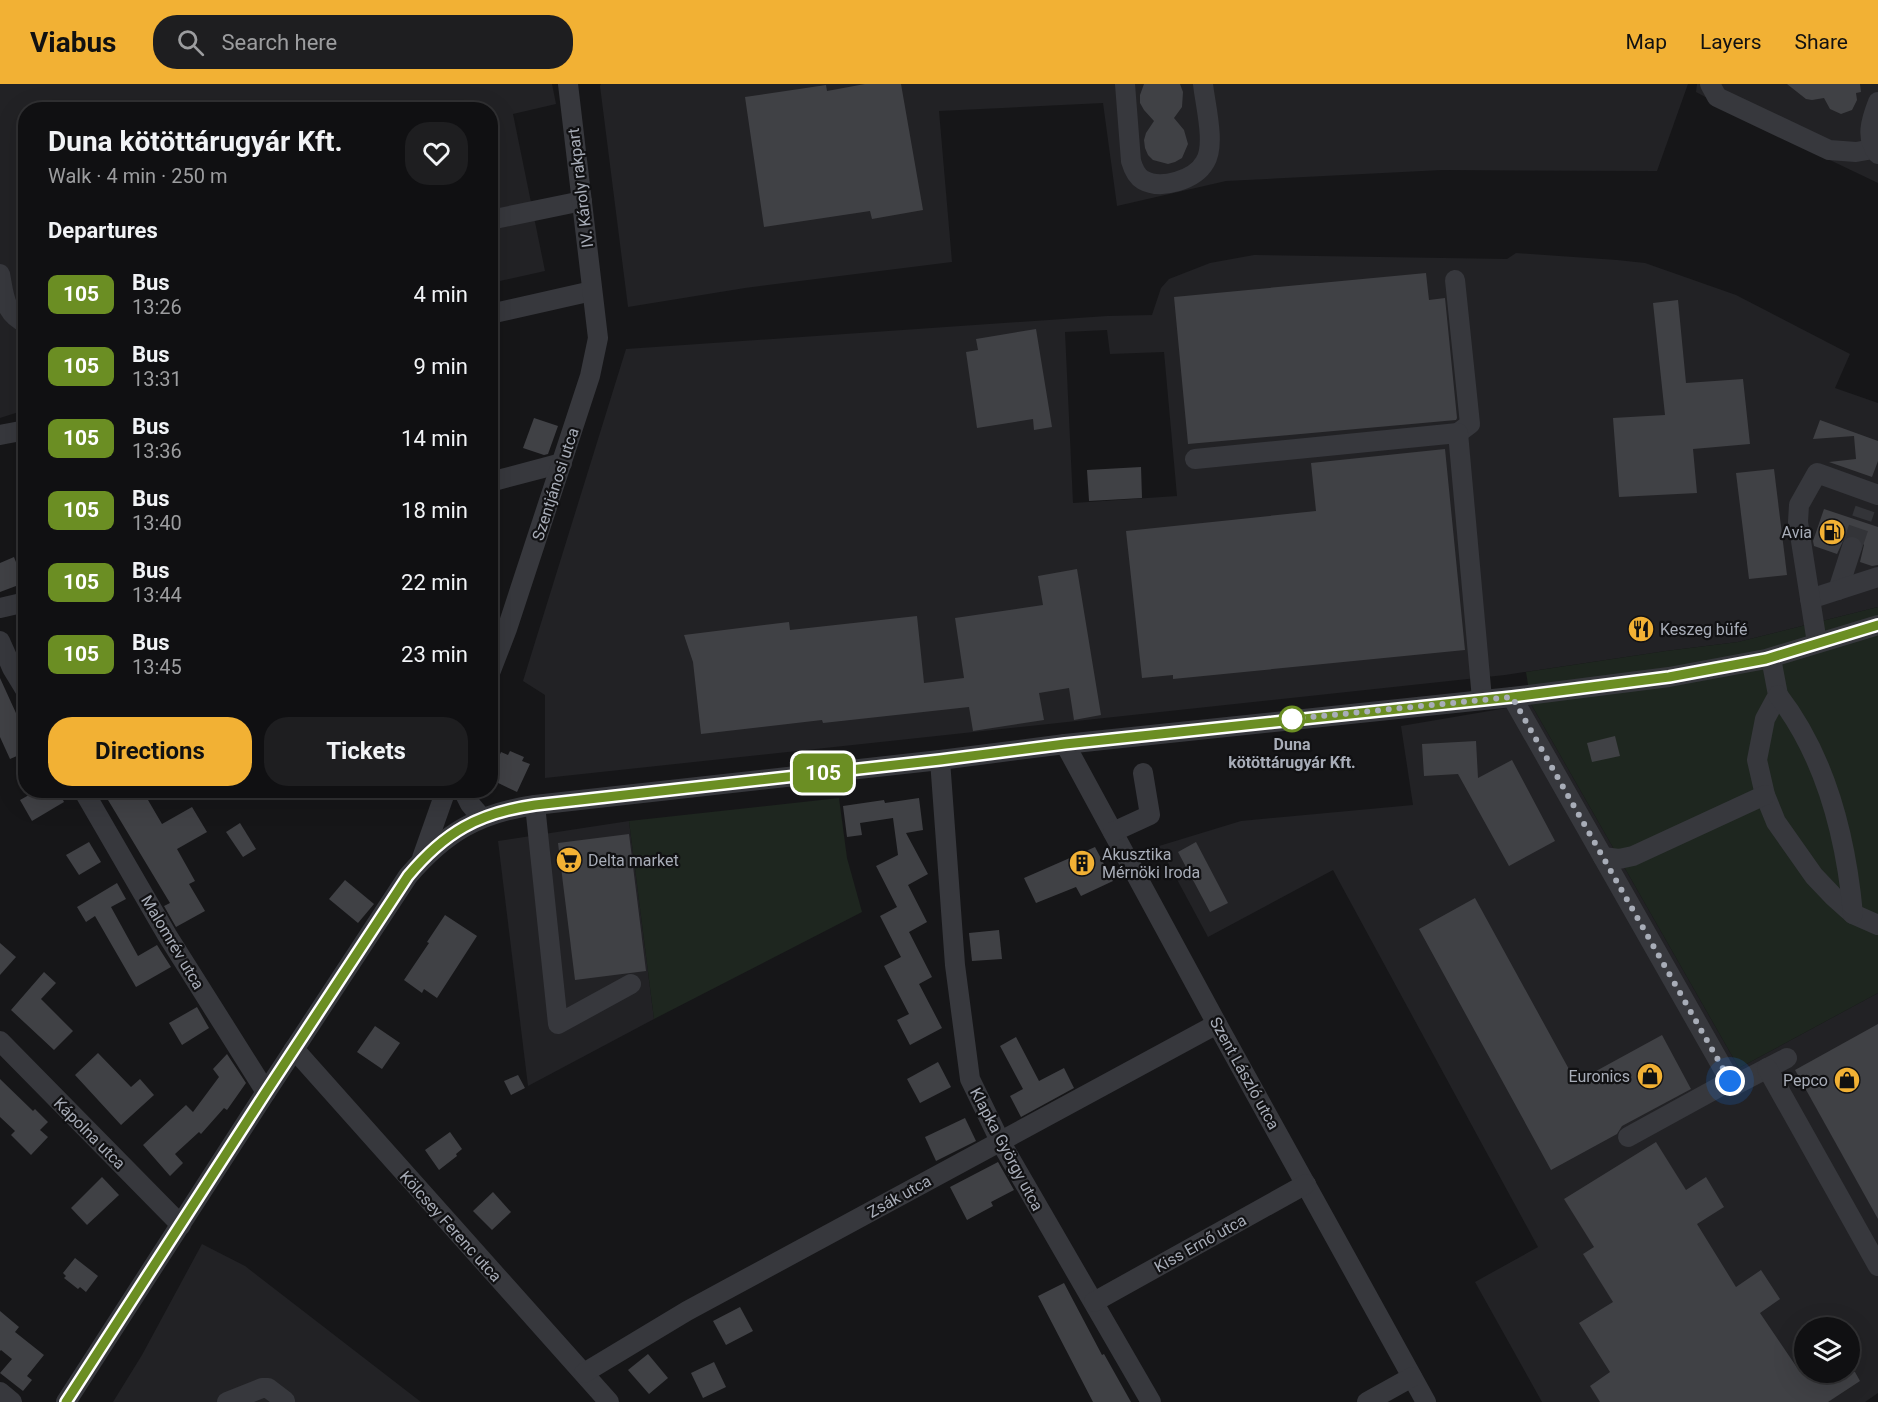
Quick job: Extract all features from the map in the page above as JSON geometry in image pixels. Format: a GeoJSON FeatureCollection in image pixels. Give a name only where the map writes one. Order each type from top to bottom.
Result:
{"type":"FeatureCollection","features":[{"type":"Feature","properties":{"kind":"street","name":"IV. Károly rakpart"},"geometry":{"type":"LineString","coordinates":[[568,84],[592,291]]}},
{"type":"Feature","properties":{"kind":"street"},"geometry":{"type":"LineString","coordinates":[[1125,84],[1133,168],[1143,180],[1158,184],[1189,178],[1205,163],[1209,153],[1210,139],[1203,84]]}},
{"type":"Feature","properties":{"kind":"street"},"geometry":{"type":"LineString","coordinates":[[1710,84],[1717,97],[1829,150],[1876,151],[1869,134],[1878,102]]}},
{"type":"Feature","properties":{"kind":"street"},"geometry":{"type":"LineString","coordinates":[[498,218],[582,201]]}},
{"type":"Feature","properties":{"kind":"street"},"geometry":{"type":"LineString","coordinates":[[0,274],[6,302],[13,316],[18,319]]}},
{"type":"Feature","properties":{"kind":"street"},"geometry":{"type":"LineString","coordinates":[[1195,459],[1458,433],[1470,424],[1455,280]]}},
{"type":"Feature","properties":{"kind":"street"},"geometry":{"type":"LineString","coordinates":[[498,312],[592,291]]}},
{"type":"Feature","properties":{"kind":"street","name":"Szentjánosi utca"},"geometry":{"type":"LineString","coordinates":[[498,652],[591,374],[598,338],[592,291]]}},
{"type":"Feature","properties":{"kind":"street"},"geometry":{"type":"LineString","coordinates":[[0,435],[18,432]]}},
{"type":"Feature","properties":{"kind":"street"},"geometry":{"type":"LineString","coordinates":[[1458,433],[1482,699]]}},
{"type":"Feature","properties":{"kind":"street"},"geometry":{"type":"LineString","coordinates":[[498,480],[562,463]]}},
{"type":"Feature","properties":{"kind":"street"},"geometry":{"type":"LineString","coordinates":[[1817,643],[1798,522],[1799,505],[1817,473],[1871,499]]}},
{"type":"Feature","properties":{"kind":"street"},"geometry":{"type":"LineString","coordinates":[[1838,590],[1852,547]]}},
{"type":"Feature","properties":{"kind":"street"},"geometry":{"type":"LineString","coordinates":[[1810,599],[1878,577]]}},
{"type":"Feature","properties":{"kind":"street"},"geometry":{"type":"LineString","coordinates":[[0,608],[18,604]]}},
{"type":"Feature","properties":{"kind":"street"},"geometry":{"type":"LineString","coordinates":[[66,1402],[408,876],[442,841],[463,826],[502,811],[535,805],[1065,744],[1512,697],[1669,677],[1772,658],[1878,625]]}},
{"type":"Feature","properties":{"kind":"street"},"geometry":{"type":"LineString","coordinates":[[0,641],[18,678]]}},
{"type":"Feature","properties":{"kind":"street"},"geometry":{"type":"LineString","coordinates":[[1772,658],[1778,695],[1790,710],[1807,740],[1827,788],[1845,860],[1853,914]]}},
{"type":"Feature","properties":{"kind":"street"},"geometry":{"type":"LineString","coordinates":[[1778,695],[1765,719],[1757,760],[1764,795],[1776,822],[1796,852],[1834,897],[1853,914],[1878,925]]}},
{"type":"Feature","properties":{"kind":"street"},"geometry":{"type":"LineString","coordinates":[[1512,697],[1732,1083]]}},
{"type":"Feature","properties":{"kind":"street","name":"Szent László utca"},"geometry":{"type":"LineString","coordinates":[[1065,744],[1426,1402]]}},
{"type":"Feature","properties":{"kind":"street","name":"Klapka György utca"},"geometry":{"type":"LineString","coordinates":[[940,760],[955,965],[970,1079],[1000,1141],[1151,1402]]}},
{"type":"Feature","properties":{"kind":"street"},"geometry":{"type":"LineString","coordinates":[[1113,832],[1150,815],[1143,773]]}},
{"type":"Feature","properties":{"kind":"street"},"geometry":{"type":"LineString","coordinates":[[1604,857],[1619,859],[1633,856],[1764,795]]}},
{"type":"Feature","properties":{"kind":"street","name":"Malomrév utca"},"geometry":{"type":"LineString","coordinates":[[88,798],[167,935],[266,1092]]}},
{"type":"Feature","properties":{"kind":"street"},"geometry":{"type":"LineString","coordinates":[[421,861],[443,798]]}},
{"type":"Feature","properties":{"kind":"street"},"geometry":{"type":"LineString","coordinates":[[467,798],[483,818]]}},
{"type":"Feature","properties":{"kind":"street"},"geometry":{"type":"LineString","coordinates":[[535,805],[558,1024],[632,984]]}},
{"type":"Feature","properties":{"kind":"street","name":"Zsák utca"},"geometry":{"type":"LineString","coordinates":[[584,1373],[687,1311],[1217,1024]]}},
{"type":"Feature","properties":{"kind":"street","name":"Kápolna utca"},"geometry":{"type":"LineString","coordinates":[[0,1041],[181,1225]]}},
{"type":"Feature","properties":{"kind":"street","name":"Kölcsey Ferenc utca"},"geometry":{"type":"LineString","coordinates":[[294,1049],[609,1402]]}},
{"type":"Feature","properties":{"kind":"street"},"geometry":{"type":"LineString","coordinates":[[1628,1137],[1786,1058]]}},
{"type":"Feature","properties":{"kind":"street"},"geometry":{"type":"LineString","coordinates":[[1767,1068],[1878,1266]]}},
{"type":"Feature","properties":{"kind":"street","name":"Kiss Ernő utca"},"geometry":{"type":"LineString","coordinates":[[1094,1302],[1306,1184]]}},
{"type":"Feature","properties":{"kind":"street"},"geometry":{"type":"LineString","coordinates":[[1367,1402],[1412,1377]]}},
{"type":"Feature","properties":{"kind":"street"},"geometry":{"type":"LineString","coordinates":[[227,1402],[262,1388],[268,1388],[285,1401]]}},
{"type":"Feature","properties":{"kind":"street"},"geometry":{"type":"LineString","coordinates":[[0,1392],[12,1402]]}},
{"type":"Feature","properties":{"kind":"shaded area"},"geometry":{"type":"Polygon","coordinates":[[[0,84],[552,84],[556,104],[513,114],[545,271],[498,281],[498,102],[18,102],[18,412],[0,418],[0,84]]]}},
{"type":"Feature","properties":{"kind":"shaded area"},"geometry":{"type":"Polygon","coordinates":[[[601,84],[1688,84],[1657,171],[1442,170],[1226,181],[1117,206],[1103,103],[939,111],[952,262],[745,288],[628,307],[601,84]]]}},
{"type":"Feature","properties":{"kind":"shaded area"},"geometry":{"type":"Polygon","coordinates":[[[1697,84],[1878,84],[1878,183],[1769,131],[1696,92],[1697,84]]]}},
{"type":"Feature","properties":{"kind":"shaded area"},"geometry":{"type":"Polygon","coordinates":[[[1516,253],[1645,263],[1736,295],[1850,354],[1835,388],[1878,403],[1878,607],[1738,642],[1505,675],[545,778],[545,695],[523,681],[626,349],[1107,316],[1152,315],[1161,288],[1169,279],[1210,263],[1254,255],[1507,259],[1516,253]],[[1107,330],[1065,332],[1073,503],[1177,496],[1164,352],[1110,354],[1107,330]]]}},
{"type":"Feature","properties":{"kind":"shaded area"},"geometry":{"type":"Polygon","coordinates":[[[1878,607],[1878,993],[1739,1068],[1531,704],[1526,672],[1738,642],[1878,607]]]}},
{"type":"Feature","properties":{"kind":"shaded area"},"geometry":{"type":"Polygon","coordinates":[[[1531,704],[1739,1068],[1878,993],[1878,1393],[1865,1402],[1542,1402],[1475,1282],[1538,1247],[1333,870],[1208,937],[1159,846],[1241,821],[1413,805],[1401,726],[1531,704]]]}},
{"type":"Feature","properties":{"kind":"shaded area"},"geometry":{"type":"Polygon","coordinates":[[[839,798],[847,858],[862,912],[654,1019],[629,821],[839,798]]]}},
{"type":"Feature","properties":{"kind":"shaded area"},"geometry":{"type":"Polygon","coordinates":[[[629,821],[654,1019],[528,1086],[498,841],[629,821]]]}},
{"type":"Feature","properties":{"kind":"shaded area"},"geometry":{"type":"Polygon","coordinates":[[[202,1244],[245,1266],[421,1402],[113,1402],[142,1355],[202,1244]]]}},
{"type":"Feature","properties":{"kind":"building"},"geometry":{"type":"Polygon","coordinates":[[[865,84],[901,84],[923,210],[872,219],[870,211],[764,227],[745,97],[826,85],[827,91],[865,84]]]}},
{"type":"Feature","properties":{"kind":"building"},"geometry":{"type":"Polygon","coordinates":[[[1144,84],[1180,84],[1183,92],[1182,107],[1174,118],[1184,130],[1188,144],[1182,158],[1175,162],[1168,164],[1153,160],[1145,148],[1146,133],[1154,121],[1140,103],[1144,84]]]}},
{"type":"Feature","properties":{"kind":"building"},"geometry":{"type":"Polygon","coordinates":[[[1787,84],[1860,84],[1861,92],[1856,93],[1857,100],[1852,110],[1841,114],[1830,109],[1824,98],[1806,99],[1787,84]]]}},
{"type":"Feature","properties":{"kind":"building"},"geometry":{"type":"Polygon","coordinates":[[[1426,273],[1429,300],[1445,298],[1456,420],[1188,444],[1174,297],[1426,273]]]}},
{"type":"Feature","properties":{"kind":"building"},"geometry":{"type":"Polygon","coordinates":[[[1678,300],[1686,383],[1743,379],[1750,444],[1693,449],[1697,493],[1619,497],[1613,418],[1665,415],[1653,303],[1678,300]]]}},
{"type":"Feature","properties":{"kind":"building"},"geometry":{"type":"Polygon","coordinates":[[[1036,329],[1052,427],[1034,430],[1033,419],[977,428],[966,352],[978,350],[976,339],[1036,329]]]}},
{"type":"Feature","properties":{"kind":"building"},"geometry":{"type":"Polygon","coordinates":[[[534,418],[558,426],[548,454],[544,455],[523,448],[534,418]]]}},
{"type":"Feature","properties":{"kind":"building"},"geometry":{"type":"Polygon","coordinates":[[[1820,420],[1878,441],[1878,461],[1872,477],[1829,462],[1856,459],[1854,436],[1813,439],[1820,420]]]}},
{"type":"Feature","properties":{"kind":"building"},"geometry":{"type":"Polygon","coordinates":[[[1445,449],[1465,650],[1173,679],[1173,675],[1142,678],[1126,531],[1316,511],[1311,463],[1445,449]]]}},
{"type":"Feature","properties":{"kind":"building"},"geometry":{"type":"Polygon","coordinates":[[[1141,467],[1142,498],[1089,501],[1087,470],[1141,467]]]}},
{"type":"Feature","properties":{"kind":"building"},"geometry":{"type":"Polygon","coordinates":[[[1774,469],[1787,575],[1749,579],[1736,473],[1774,469]]]}},
{"type":"Feature","properties":{"kind":"building"},"geometry":{"type":"Polygon","coordinates":[[[1824,509],[1878,527],[1878,565],[1872,566],[1860,562],[1864,545],[1855,535],[1849,535],[1844,539],[1837,554],[1814,546],[1813,541],[1824,509]]]}},
{"type":"Feature","properties":{"kind":"building"},"geometry":{"type":"Polygon","coordinates":[[[14,557],[18,567],[18,585],[0,592],[0,563],[14,557]]]}},
{"type":"Feature","properties":{"kind":"building"},"geometry":{"type":"Polygon","coordinates":[[[1077,569],[1101,715],[1074,720],[1069,688],[1039,693],[1044,720],[973,731],[969,707],[823,723],[822,720],[701,734],[693,662],[684,635],[789,622],[790,630],[917,616],[924,683],[964,678],[955,618],[1043,605],[1038,576],[1077,569]]]}},
{"type":"Feature","properties":{"kind":"building"},"geometry":{"type":"Polygon","coordinates":[[[0,678],[18,717],[18,756],[10,759],[0,737],[0,678]]]}},
{"type":"Feature","properties":{"kind":"building"},"geometry":{"type":"Polygon","coordinates":[[[1615,736],[1620,756],[1592,762],[1587,743],[1615,736]]]}},
{"type":"Feature","properties":{"kind":"building"},"geometry":{"type":"Polygon","coordinates":[[[1476,741],[1478,778],[1512,760],[1555,841],[1509,866],[1458,774],[1424,776],[1422,744],[1476,741]]]}},
{"type":"Feature","properties":{"kind":"building"},"geometry":{"type":"Polygon","coordinates":[[[510,751],[524,757],[522,761],[530,764],[517,792],[498,783],[498,759],[501,752],[508,755],[510,751]]]}},
{"type":"Feature","properties":{"kind":"building"},"geometry":{"type":"Polygon","coordinates":[[[24,798],[62,798],[64,802],[32,821],[20,800],[24,798]]]}},
{"type":"Feature","properties":{"kind":"building"},"geometry":{"type":"Polygon","coordinates":[[[107,798],[151,798],[148,800],[162,824],[192,807],[207,832],[177,849],[195,881],[189,884],[205,911],[176,927],[164,906],[170,903],[107,798]]]}},
{"type":"Feature","properties":{"kind":"building"},"geometry":{"type":"Polygon","coordinates":[[[919,798],[923,830],[906,833],[928,874],[908,885],[927,922],[909,932],[932,977],[919,984],[942,1028],[910,1045],[897,1020],[909,1014],[884,966],[901,957],[880,916],[897,907],[876,866],[898,855],[893,818],[860,823],[862,835],[847,837],[843,806],[919,798]]]}},
{"type":"Feature","properties":{"kind":"building"},"geometry":{"type":"Polygon","coordinates":[[[240,823],[256,849],[243,857],[226,832],[240,823]]]}},
{"type":"Feature","properties":{"kind":"building"},"geometry":{"type":"Polygon","coordinates":[[[629,834],[646,971],[575,980],[558,843],[629,834]]]}},
{"type":"Feature","properties":{"kind":"building"},"geometry":{"type":"Polygon","coordinates":[[[89,842],[101,862],[79,875],[66,855],[89,842]]]}},
{"type":"Feature","properties":{"kind":"building"},"geometry":{"type":"Polygon","coordinates":[[[1196,842],[1228,903],[1210,912],[1178,852],[1196,842]]]}},
{"type":"Feature","properties":{"kind":"building","name":"Akusztika Mérnöki Iroda"},"geometry":{"type":"Polygon","coordinates":[[[1095,847],[1113,881],[1081,896],[1076,887],[1036,903],[1024,878],[1095,847]]]}},
{"type":"Feature","properties":{"kind":"building"},"geometry":{"type":"Polygon","coordinates":[[[345,880],[374,904],[358,923],[329,899],[345,880]]]}},
{"type":"Feature","properties":{"kind":"building"},"geometry":{"type":"Polygon","coordinates":[[[117,883],[126,899],[111,907],[138,956],[157,945],[171,967],[136,987],[95,916],[86,922],[77,907],[117,883]]]}},
{"type":"Feature","properties":{"kind":"building"},"geometry":{"type":"Polygon","coordinates":[[[1475,898],[1576,1082],[1662,1035],[1691,1089],[1622,1126],[1617,1134],[1551,1170],[1419,929],[1475,898]]]}},
{"type":"Feature","properties":{"kind":"building"},"geometry":{"type":"Polygon","coordinates":[[[445,915],[477,936],[437,998],[424,989],[422,993],[404,980],[445,915]]]}},
{"type":"Feature","properties":{"kind":"building"},"geometry":{"type":"Polygon","coordinates":[[[999,930],[1002,959],[972,961],[969,933],[999,930]]]}},
{"type":"Feature","properties":{"kind":"building"},"geometry":{"type":"Polygon","coordinates":[[[0,943],[16,957],[0,975],[0,943]]]}},
{"type":"Feature","properties":{"kind":"building"},"geometry":{"type":"Polygon","coordinates":[[[44,972],[56,983],[41,999],[73,1031],[54,1050],[11,1010],[44,972]]]}},
{"type":"Feature","properties":{"kind":"building"},"geometry":{"type":"Polygon","coordinates":[[[197,1007],[209,1028],[182,1045],[169,1023],[197,1007]]]}},
{"type":"Feature","properties":{"kind":"building"},"geometry":{"type":"Polygon","coordinates":[[[1878,1024],[1878,1219],[1795,1070],[1878,1024]]]}},
{"type":"Feature","properties":{"kind":"building"},"geometry":{"type":"Polygon","coordinates":[[[375,1026],[400,1043],[382,1069],[357,1052],[375,1026]]]}},
{"type":"Feature","properties":{"kind":"building"},"geometry":{"type":"Polygon","coordinates":[[[1016,1037],[1039,1081],[1064,1068],[1074,1088],[1021,1117],[1010,1096],[1023,1089],[1000,1046],[1016,1037]]]}},
{"type":"Feature","properties":{"kind":"building"},"geometry":{"type":"Polygon","coordinates":[[[98,1053],[131,1087],[140,1079],[154,1095],[121,1125],[75,1075],[98,1053]]]}},
{"type":"Feature","properties":{"kind":"building"},"geometry":{"type":"Polygon","coordinates":[[[227,1054],[246,1083],[227,1110],[224,1108],[201,1134],[199,1132],[175,1154],[183,1163],[170,1176],[143,1145],[186,1105],[193,1112],[219,1077],[213,1069],[227,1054]]]}},
{"type":"Feature","properties":{"kind":"building"},"geometry":{"type":"Polygon","coordinates":[[[938,1062],[951,1087],[920,1103],[907,1079],[938,1062]]]}},
{"type":"Feature","properties":{"kind":"building"},"geometry":{"type":"Polygon","coordinates":[[[518,1075],[525,1088],[511,1095],[504,1081],[518,1075]]]}},
{"type":"Feature","properties":{"kind":"building"},"geometry":{"type":"Polygon","coordinates":[[[0,1079],[33,1111],[35,1109],[48,1122],[40,1130],[48,1137],[31,1155],[11,1135],[15,1131],[0,1117],[0,1079]]]}},
{"type":"Feature","properties":{"kind":"building"},"geometry":{"type":"Polygon","coordinates":[[[965,1118],[976,1141],[936,1161],[925,1137],[965,1118]]]}},
{"type":"Feature","properties":{"kind":"building"},"geometry":{"type":"Polygon","coordinates":[[[450,1132],[462,1149],[439,1170],[425,1150],[450,1132]]]}},
{"type":"Feature","properties":{"kind":"building"},"geometry":{"type":"Polygon","coordinates":[[[1656,1142],[1686,1190],[1706,1177],[1724,1207],[1697,1224],[1736,1287],[1761,1270],[1780,1299],[1760,1313],[1794,1363],[1794,1383],[1857,1383],[1828,1402],[1600,1402],[1590,1386],[1610,1372],[1579,1323],[1613,1302],[1583,1254],[1594,1247],[1564,1199],[1656,1142]]]}},
{"type":"Feature","properties":{"kind":"building"},"geometry":{"type":"Polygon","coordinates":[[[998,1162],[1014,1190],[991,1202],[993,1206],[967,1220],[950,1187],[998,1162]]]}},
{"type":"Feature","properties":{"kind":"building"},"geometry":{"type":"Polygon","coordinates":[[[102,1177],[119,1195],[87,1225],[71,1208],[102,1177]]]}},
{"type":"Feature","properties":{"kind":"building"},"geometry":{"type":"Polygon","coordinates":[[[493,1192],[511,1212],[492,1230],[473,1211],[493,1192]]]}},
{"type":"Feature","properties":{"kind":"building"},"geometry":{"type":"Polygon","coordinates":[[[75,1258],[98,1276],[86,1292],[64,1278],[66,1276],[63,1273],[75,1258]]]}},
{"type":"Feature","properties":{"kind":"building"},"geometry":{"type":"Polygon","coordinates":[[[1064,1283],[1102,1355],[1104,1354],[1131,1402],[1093,1402],[1038,1296],[1064,1283]]]}},
{"type":"Feature","properties":{"kind":"building"},"geometry":{"type":"Polygon","coordinates":[[[740,1307],[753,1331],[726,1345],[713,1321],[740,1307]]]}},
{"type":"Feature","properties":{"kind":"building"},"geometry":{"type":"Polygon","coordinates":[[[0,1311],[19,1327],[15,1332],[44,1355],[27,1376],[32,1380],[23,1391],[0,1373],[12,1359],[0,1351],[0,1311]]]}},
{"type":"Feature","properties":{"kind":"building"},"geometry":{"type":"Polygon","coordinates":[[[648,1354],[668,1378],[649,1394],[628,1370],[648,1354]]]}},
{"type":"Feature","properties":{"kind":"building"},"geometry":{"type":"Polygon","coordinates":[[[714,1362],[726,1387],[703,1398],[691,1373],[714,1362]]]}},
{"type":"Feature","properties":{"kind":"tunnel"},"geometry":{"type":"LineString","coordinates":[[1852,547],[1865,509]]}},
{"type":"Feature","properties":{"kind":"bus line","name":"105"},"geometry":{"type":"LineString","coordinates":[[66,1402],[408,876],[442,841],[463,826],[502,811],[535,805],[1065,744],[1512,697],[1669,677],[1766,659],[1878,625]]}},
{"type":"Feature","properties":{"kind":"place","name":"Avia"},"geometry":{"type":"Point","coordinates":[1832,532]}},
{"type":"Feature","properties":{"kind":"place","name":"Keszeg büfé"},"geometry":{"type":"Point","coordinates":[1641,629]}},
{"type":"Feature","properties":{"kind":"place","name":"Duna kötöttárugyár Kft."},"geometry":{"type":"Point","coordinates":[1292,719]}},
{"type":"Feature","properties":{"kind":"place","name":"Delta market"},"geometry":{"type":"Point","coordinates":[569,860]}},
{"type":"Feature","properties":{"kind":"place","name":"Akusztika Mérnöki Iroda"},"geometry":{"type":"Point","coordinates":[1082,863]}},
{"type":"Feature","properties":{"kind":"place","name":"Euronics"},"geometry":{"type":"Point","coordinates":[1650,1076]}},
{"type":"Feature","properties":{"kind":"place","name":"Pepco"},"geometry":{"type":"Point","coordinates":[1847,1080]}},
{"type":"Feature","properties":{"kind":"route"},"geometry":{"type":"LineString","coordinates":[[1292,719],[1512,697],[1730,1081]]}}]}
